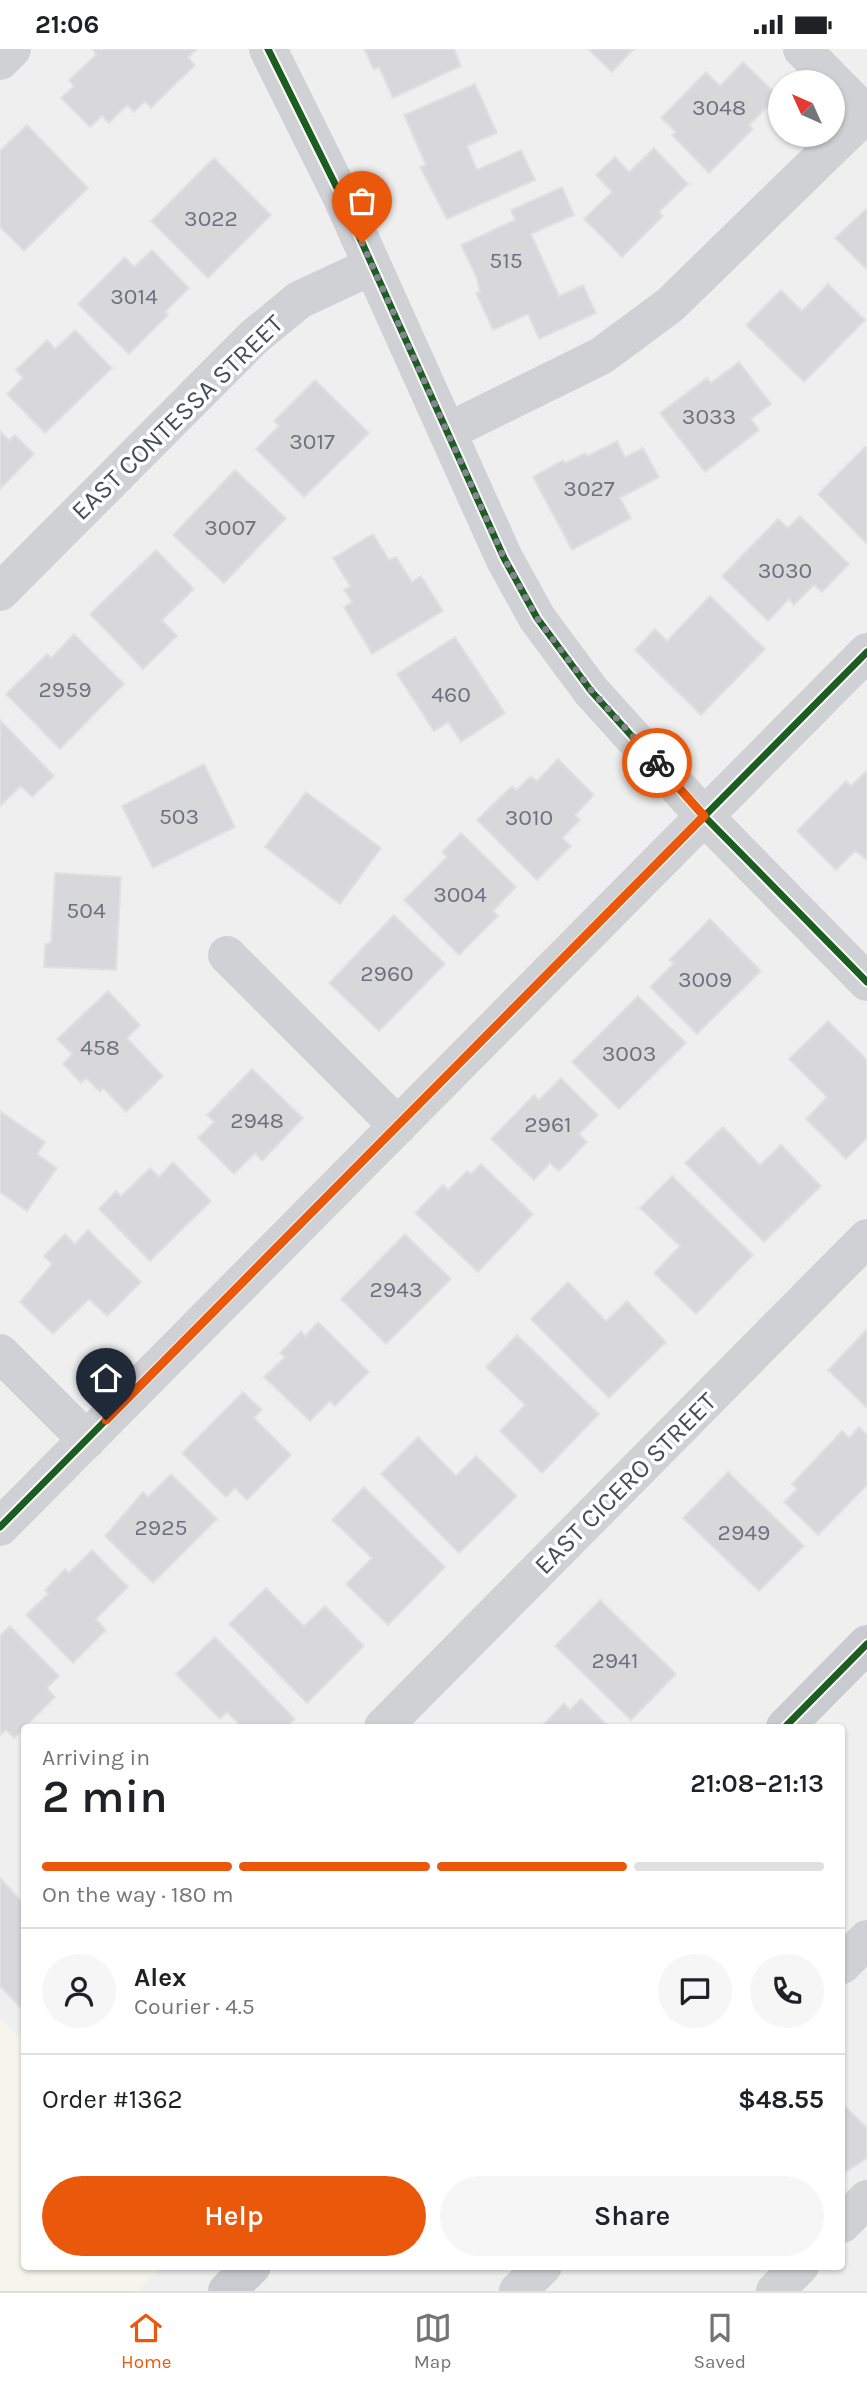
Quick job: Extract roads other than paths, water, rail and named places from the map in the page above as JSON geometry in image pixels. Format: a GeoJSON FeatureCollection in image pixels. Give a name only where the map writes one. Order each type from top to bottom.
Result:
{"type":"FeatureCollection","features":[{"type":"Feature","properties":{"kind":"main road"},"geometry":{"type":"LineString","coordinates":[[788,1724],[867,1644]]}},
{"type":"Feature","properties":{"kind":"main road"},"geometry":{"type":"LineString","coordinates":[[227,2291],[248,2270]]}},
{"type":"Feature","properties":{"kind":"street"},"geometry":{"type":"LineString","coordinates":[[0,61],[12,49]]}},
{"type":"Feature","properties":{"kind":"street"},"geometry":{"type":"LineString","coordinates":[[268,49],[372,266],[504,558],[537,618],[592,691],[704,816],[867,982]]}},
{"type":"Feature","properties":{"kind":"street"},"geometry":{"type":"LineString","coordinates":[[447,432],[601,356],[638,331],[670,305],[867,114],[802,49]]}},
{"type":"Feature","properties":{"kind":"street","name":"EAST CONTESSA STREET"},"geometry":{"type":"LineString","coordinates":[[0,593],[254,337],[299,300],[372,266]]}},
{"type":"Feature","properties":{"kind":"street"},"geometry":{"type":"LineString","coordinates":[[0,1527],[867,652]]}},
{"type":"Feature","properties":{"kind":"street"},"geometry":{"type":"LineString","coordinates":[[227,955],[398,1126]]}},
{"type":"Feature","properties":{"kind":"street","name":"EAST CICERO STREET"},"geometry":{"type":"LineString","coordinates":[[386,1724],[867,1238]]}},
{"type":"Feature","properties":{"kind":"street"},"geometry":{"type":"LineString","coordinates":[[0,1353],[87,1440]]}},
{"type":"Feature","properties":{"kind":"street"},"geometry":{"type":"LineString","coordinates":[[845,1962],[867,1939]]}},
{"type":"Feature","properties":{"kind":"street"},"geometry":{"type":"LineString","coordinates":[[845,2221],[867,2199]]}},
{"type":"Feature","properties":{"kind":"street"},"geometry":{"type":"LineString","coordinates":[[518,2291],[539,2270]]}},
{"type":"Feature","properties":{"kind":"street"},"geometry":{"type":"LineString","coordinates":[[775,2291],[796,2270]]}}]}
